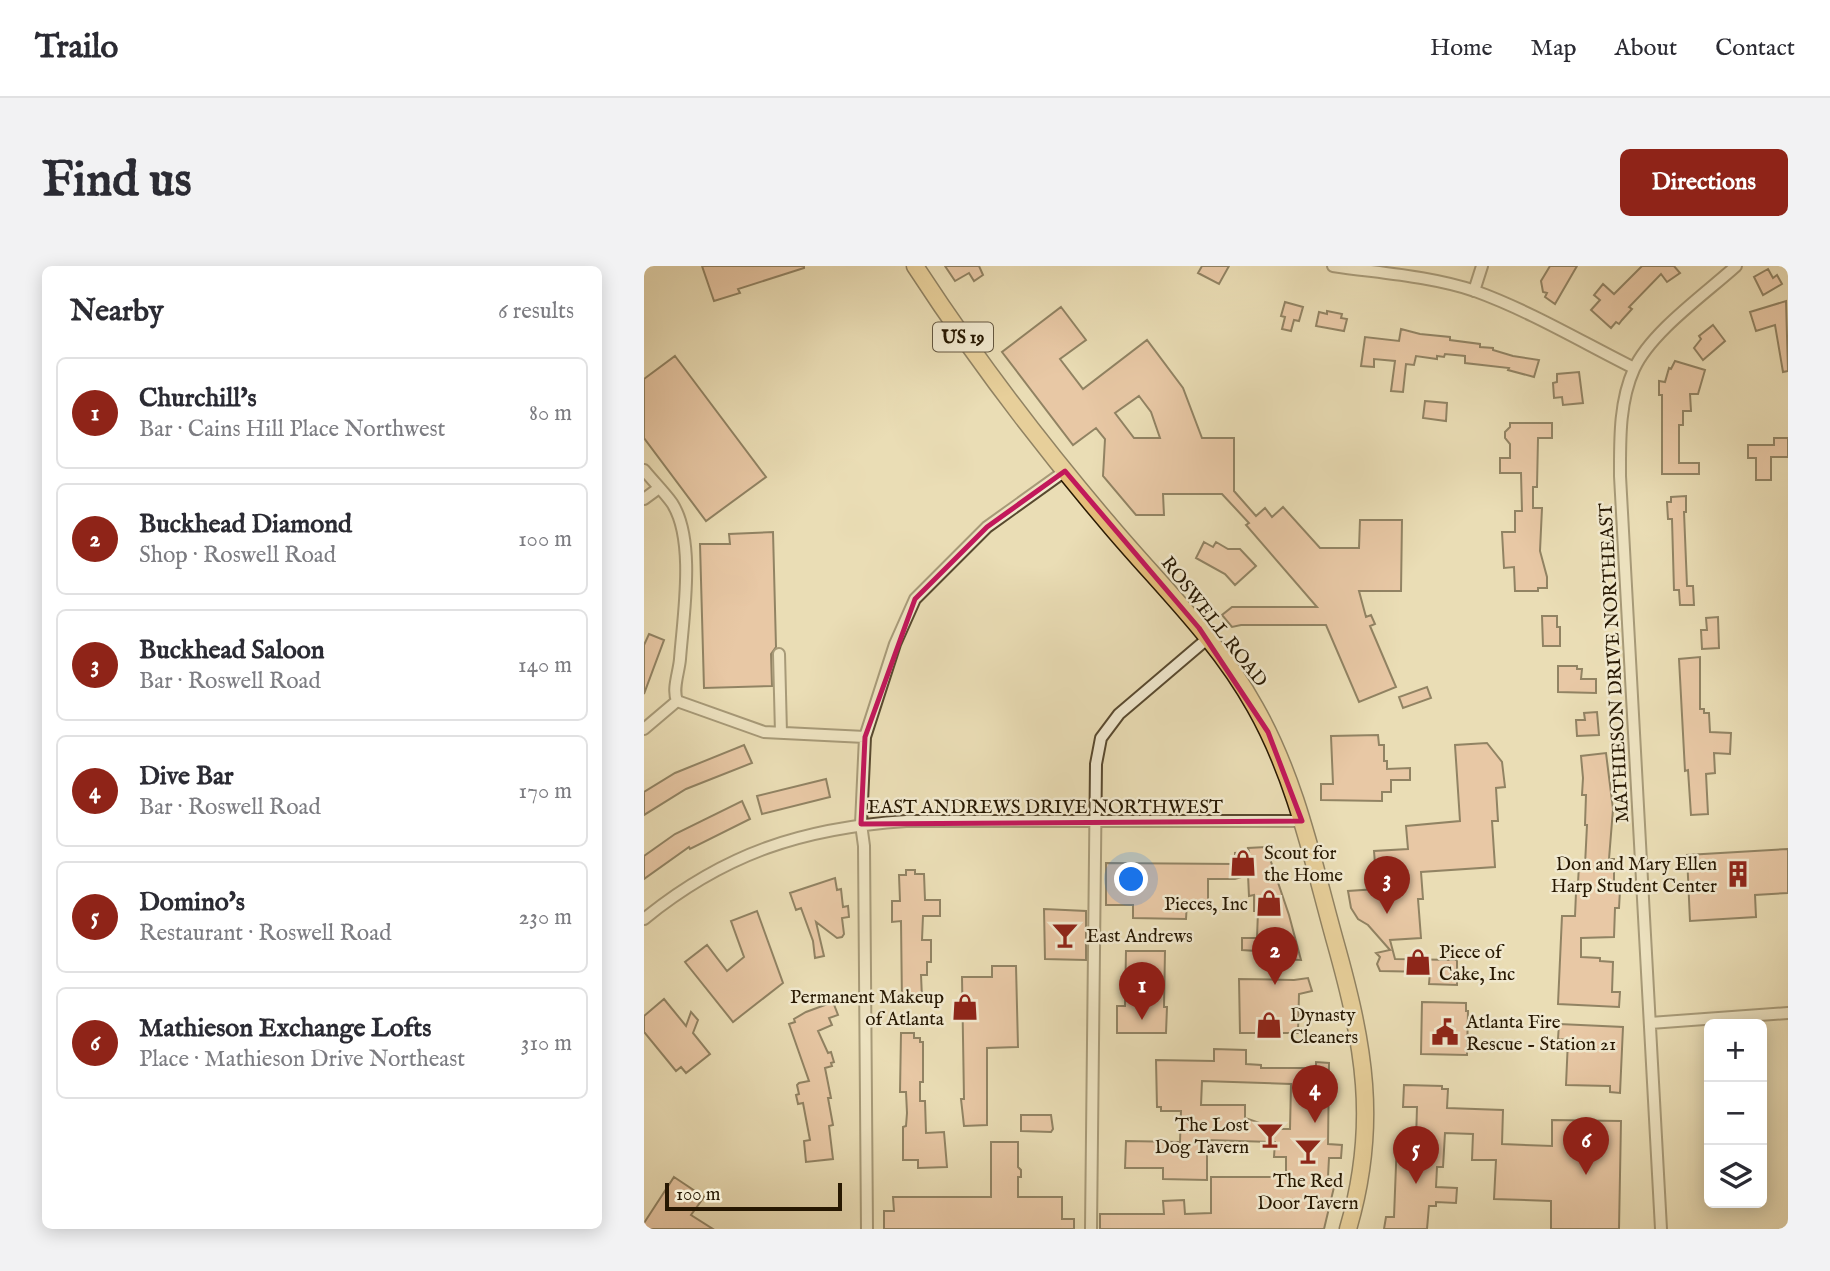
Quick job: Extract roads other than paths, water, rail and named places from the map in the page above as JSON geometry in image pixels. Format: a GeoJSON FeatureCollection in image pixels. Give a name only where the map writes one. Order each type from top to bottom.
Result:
{"type":"FeatureCollection","features":[{"type":"Feature","properties":{"kind":"main road","name":"ROSWELL ROAD"},"geometry":{"type":"LineString","coordinates":[[915,266],[944,312],[1065,471],[1238,679],[1260,716],[1286,772],[1354,1008],[1362,1055],[1366,1130],[1360,1180],[1348,1229]]}},
{"type":"Feature","properties":{"kind":"street"},"geometry":{"type":"LineString","coordinates":[[1333,266],[1436,281],[1474,291],[1507,304],[1634,368]]}},
{"type":"Feature","properties":{"kind":"street"},"geometry":{"type":"LineString","coordinates":[[1474,291],[1482,266]]}},
{"type":"Feature","properties":{"kind":"street","name":"MATHIESON DRIVE NORTHEAST"},"geometry":{"type":"LineString","coordinates":[[1661,1229],[1620,440],[1625,401],[1634,368],[1645,351],[1659,335],[1736,266]]}},
{"type":"Feature","properties":{"kind":"street"},"geometry":{"type":"LineString","coordinates":[[644,470],[673,505],[684,536],[687,565],[679,674],[674,694],[677,701],[764,732],[865,737]]}},
{"type":"Feature","properties":{"kind":"street"},"geometry":{"type":"LineString","coordinates":[[867,1229],[864,846],[861,824],[865,737],[895,644],[915,599],[987,527],[1065,471]]}},
{"type":"Feature","properties":{"kind":"street"},"geometry":{"type":"LineString","coordinates":[[644,499],[659,488]]}},
{"type":"Feature","properties":{"kind":"street"},"geometry":{"type":"LineString","coordinates":[[1091,1229],[1096,764],[1101,738],[1119,714],[1207,639]]}},
{"type":"Feature","properties":{"kind":"street"},"geometry":{"type":"LineString","coordinates":[[779,654],[781,733]]}},
{"type":"Feature","properties":{"kind":"street"},"geometry":{"type":"LineString","coordinates":[[644,729],[677,701]]}},
{"type":"Feature","properties":{"kind":"street","name":"EAST ANDREWS DRIVE NORTHWEST"},"geometry":{"type":"LineString","coordinates":[[644,919],[689,885],[746,855],[806,835],[861,824],[906,821],[1302,821]]}},
{"type":"Feature","properties":{"kind":"street"},"geometry":{"type":"LineString","coordinates":[[1650,1023],[1788,1013]]}},
{"type":"Feature","properties":{"kind":"place","name":"Scout for the Home"},"geometry":{"type":"Point","coordinates":[1243,863]}},
{"type":"Feature","properties":{"kind":"place","name":"Don and Mary Ellen Harp Student Center"},"geometry":{"type":"Point","coordinates":[1738,874]}},
{"type":"Feature","properties":{"kind":"place","name":"Pieces, Inc"},"geometry":{"type":"Point","coordinates":[1269,903]}},
{"type":"Feature","properties":{"kind":"place","name":"Buckhead Saloon"},"geometry":{"type":"Point","coordinates":[1387,914]}},
{"type":"Feature","properties":{"kind":"place","name":"East Andrews"},"geometry":{"type":"Point","coordinates":[1065,935]}},
{"type":"Feature","properties":{"kind":"place","name":"Piece of Cake, Inc"},"geometry":{"type":"Point","coordinates":[1418,962]}},
{"type":"Feature","properties":{"kind":"place","name":"Buckhead Diamond"},"geometry":{"type":"Point","coordinates":[1275,985]}},
{"type":"Feature","properties":{"kind":"place","name":"Permanent Makeup of Atlanta"},"geometry":{"type":"Point","coordinates":[965,1007]}},
{"type":"Feature","properties":{"kind":"place","name":"Churchill's"},"geometry":{"type":"Point","coordinates":[1142,1020]}},
{"type":"Feature","properties":{"kind":"place","name":"Dynasty Cleaners"},"geometry":{"type":"Point","coordinates":[1269,1025]}},
{"type":"Feature","properties":{"kind":"place","name":"Atlanta Fire Rescue - Station 21"},"geometry":{"type":"Point","coordinates":[1445,1032]}},
{"type":"Feature","properties":{"kind":"place","name":"Dive Bar"},"geometry":{"type":"Point","coordinates":[1315,1123]}},
{"type":"Feature","properties":{"kind":"place","name":"The Lost Dog Tavern"},"geometry":{"type":"Point","coordinates":[1270,1135]}},
{"type":"Feature","properties":{"kind":"place","name":"The Red Door Tavern"},"geometry":{"type":"Point","coordinates":[1308,1151]}},
{"type":"Feature","properties":{"kind":"place","name":"Mathieson Exchange Lofts"},"geometry":{"type":"Point","coordinates":[1586,1175]}},
{"type":"Feature","properties":{"kind":"place","name":"Domino's"},"geometry":{"type":"Point","coordinates":[1416,1184]}}]}
